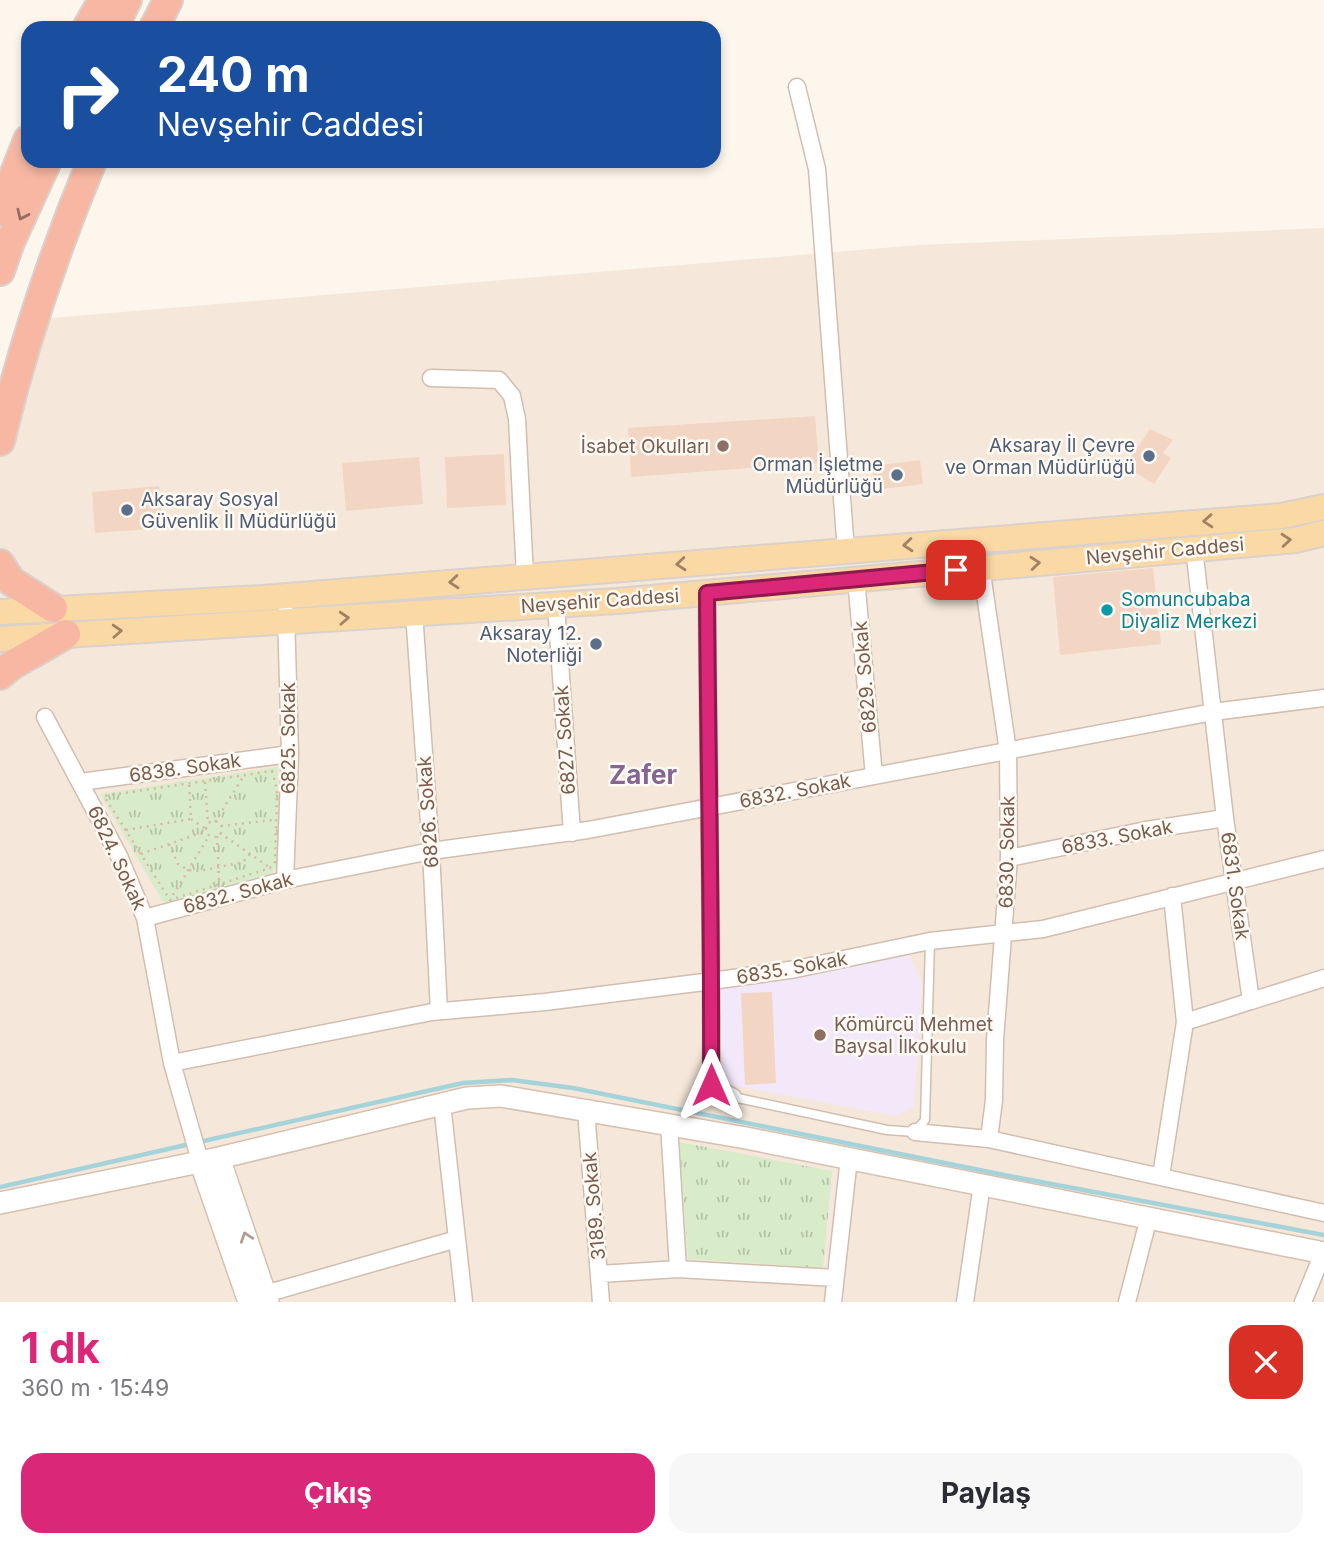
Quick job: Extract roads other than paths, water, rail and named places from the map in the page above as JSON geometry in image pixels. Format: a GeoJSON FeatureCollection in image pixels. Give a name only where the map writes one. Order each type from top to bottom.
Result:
{"type":"FeatureCollection","features":[{"type":"Feature","properties":{"kind":"highway"},"geometry":{"type":"LineString","coordinates":[[91,21],[103,0]]}},
{"type":"Feature","properties":{"kind":"highway"},"geometry":{"type":"LineString","coordinates":[[116,21],[127,0]]}},
{"type":"Feature","properties":{"kind":"highway"},"geometry":{"type":"LineString","coordinates":[[143,21],[154,0]]}},
{"type":"Feature","properties":{"kind":"highway"},"geometry":{"type":"LineString","coordinates":[[158,21],[169,0]]}},
{"type":"Feature","properties":{"kind":"highway"},"geometry":{"type":"LineString","coordinates":[[0,211],[21,158]]}},
{"type":"Feature","properties":{"kind":"highway"},"geometry":{"type":"LineString","coordinates":[[0,271],[9,242],[44,168]]}},
{"type":"Feature","properties":{"kind":"highway"},"geometry":{"type":"LineString","coordinates":[[0,380],[22,294],[76,168]]}},
{"type":"Feature","properties":{"kind":"highway"},"geometry":{"type":"LineString","coordinates":[[0,441],[16,373],[46,280],[89,168]]}},
{"type":"Feature","properties":{"kind":"highway"},"geometry":{"type":"LineString","coordinates":[[0,564],[11,581],[53,608]]}},
{"type":"Feature","properties":{"kind":"highway"},"geometry":{"type":"LineString","coordinates":[[0,675],[12,665],[66,634]]}},
{"type":"Feature","properties":{"kind":"main road","name":"Nevşehir Caddesi"},"geometry":{"type":"LineString","coordinates":[[0,612],[287,596],[1281,516],[1324,506]]}},
{"type":"Feature","properties":{"kind":"main road","name":"Nevşehir Caddesi"},"geometry":{"type":"LineString","coordinates":[[0,639],[556,605],[707,593],[1296,540],[1324,533]]}},
{"type":"Feature","properties":{"kind":"street"},"geometry":{"type":"LineString","coordinates":[[797,88],[817,170],[846,551]]}},
{"type":"Feature","properties":{"kind":"street"},"geometry":{"type":"LineString","coordinates":[[431,377],[499,380],[512,396],[517,419],[525,576]]}},
{"type":"Feature","properties":{"kind":"street","name":"6831. Sokak"},"geometry":{"type":"LineString","coordinates":[[1194,548],[1233,882],[1251,1001]]}},
{"type":"Feature","properties":{"kind":"street","name":"6830. Sokak"},"geometry":{"type":"LineString","coordinates":[[981,568],[1008,751],[1009,858],[995,1040],[994,1100],[989,1139]]}},
{"type":"Feature","properties":{"kind":"street","name":"6829. Sokak"},"geometry":{"type":"LineString","coordinates":[[856,579],[874,776]]}},
{"type":"Feature","properties":{"kind":"street"},"geometry":{"type":"LineString","coordinates":[[707,593],[711,1085],[733,1097]]}},
{"type":"Feature","properties":{"kind":"street","name":"6825. Sokak"},"geometry":{"type":"LineString","coordinates":[[285,880],[290,754],[287,596]]}},
{"type":"Feature","properties":{"kind":"street","name":"6827. Sokak"},"geometry":{"type":"LineString","coordinates":[[556,605],[572,832]]}},
{"type":"Feature","properties":{"kind":"street","name":"6826. Sokak"},"geometry":{"type":"LineString","coordinates":[[414,613],[439,1011]]}},
{"type":"Feature","properties":{"kind":"street","name":"6832. Sokak"},"geometry":{"type":"LineString","coordinates":[[145,918],[285,880],[431,851],[572,832],[1213,712],[1324,698]]}},
{"type":"Feature","properties":{"kind":"street","name":"6824. Sokak"},"geometry":{"type":"LineString","coordinates":[[45,717],[119,856],[145,918],[172,1063],[192,1131],[206,1157]]}},
{"type":"Feature","properties":{"kind":"street","name":"6838. Sokak"},"geometry":{"type":"LineString","coordinates":[[80,782],[290,754]]}},
{"type":"Feature","properties":{"kind":"street","name":"6833. Sokak"},"geometry":{"type":"LineString","coordinates":[[1009,858],[1146,830],[1225,818]]}},
{"type":"Feature","properties":{"kind":"street","name":"6835. Sokak"},"geometry":{"type":"LineString","coordinates":[[172,1063],[439,1011],[545,1002],[712,981],[796,969],[930,941],[1043,929],[1324,859]]}},
{"type":"Feature","properties":{"kind":"street"},"geometry":{"type":"LineString","coordinates":[[1161,1176],[1185,1022],[1171,895]]}},
{"type":"Feature","properties":{"kind":"street"},"geometry":{"type":"LineString","coordinates":[[1185,1022],[1324,978]]}},
{"type":"Feature","properties":{"kind":"street"},"geometry":{"type":"LineString","coordinates":[[0,1203],[467,1098],[501,1096],[849,1158],[1323,1253],[1303,1302]]}},
{"type":"Feature","properties":{"kind":"street"},"geometry":{"type":"LineString","coordinates":[[442,1104],[464,1302]]}},
{"type":"Feature","properties":{"kind":"street","name":"3189. Sokak"},"geometry":{"type":"LineString","coordinates":[[586,1110],[601,1302]]}},
{"type":"Feature","properties":{"kind":"street"},"geometry":{"type":"LineString","coordinates":[[669,1124],[678,1269]]}},
{"type":"Feature","properties":{"kind":"street"},"geometry":{"type":"LineString","coordinates":[[915,1132],[989,1139],[1324,1213]]}},
{"type":"Feature","properties":{"kind":"street"},"geometry":{"type":"LineString","coordinates":[[206,1157],[261,1299],[457,1239]]}},
{"type":"Feature","properties":{"kind":"street"},"geometry":{"type":"LineString","coordinates":[[832,1302],[849,1158]]}},
{"type":"Feature","properties":{"kind":"street"},"geometry":{"type":"LineString","coordinates":[[965,1302],[982,1184]]}},
{"type":"Feature","properties":{"kind":"street"},"geometry":{"type":"LineString","coordinates":[[1126,1302],[1149,1217]]}},
{"type":"Feature","properties":{"kind":"street"},"geometry":{"type":"LineString","coordinates":[[600,1275],[678,1269],[835,1278]]}},
{"type":"Feature","properties":{"kind":"lane"},"geometry":{"type":"LineString","coordinates":[[733,1097],[887,1130],[915,1132],[925,1120],[930,941]]}},
{"type":"Feature","properties":{"kind":"waterway"},"geometry":{"type":"LineString","coordinates":[[199,1142],[463,1083],[512,1080],[573,1088],[1014,1177],[1324,1235]]}},
{"type":"Feature","properties":{"kind":"waterway"},"geometry":{"type":"LineString","coordinates":[[0,1187],[190,1144]]}},
{"type":"Feature","properties":{"kind":"place","name":"İsabet Okulları"},"geometry":{"type":"Point","coordinates":[723,446]}},
{"type":"Feature","properties":{"kind":"place","name":"Aksaray İl Çevre ve Orman Müdürlüğü"},"geometry":{"type":"Point","coordinates":[1149,456]}},
{"type":"Feature","properties":{"kind":"place","name":"Orman İşletme Müdürlüğü"},"geometry":{"type":"Point","coordinates":[897,475]}},
{"type":"Feature","properties":{"kind":"place","name":"Aksaray Sosyal Güvenlik İl Müdürlüğü"},"geometry":{"type":"Point","coordinates":[127,510]}},
{"type":"Feature","properties":{"kind":"place","name":"Somuncubaba Diyaliz Merkezi"},"geometry":{"type":"Point","coordinates":[1107,610]}},
{"type":"Feature","properties":{"kind":"place","name":"Aksaray 12. Noterliği"},"geometry":{"type":"Point","coordinates":[596,644]}},
{"type":"Feature","properties":{"kind":"place","name":"Kömürcü Mehmet Baysal İlkokulu"},"geometry":{"type":"Point","coordinates":[820,1035]}},
{"type":"Feature","properties":{"kind":"district","name":"Zafer"},"geometry":{"type":"Point","coordinates":[643,774]}}]}
